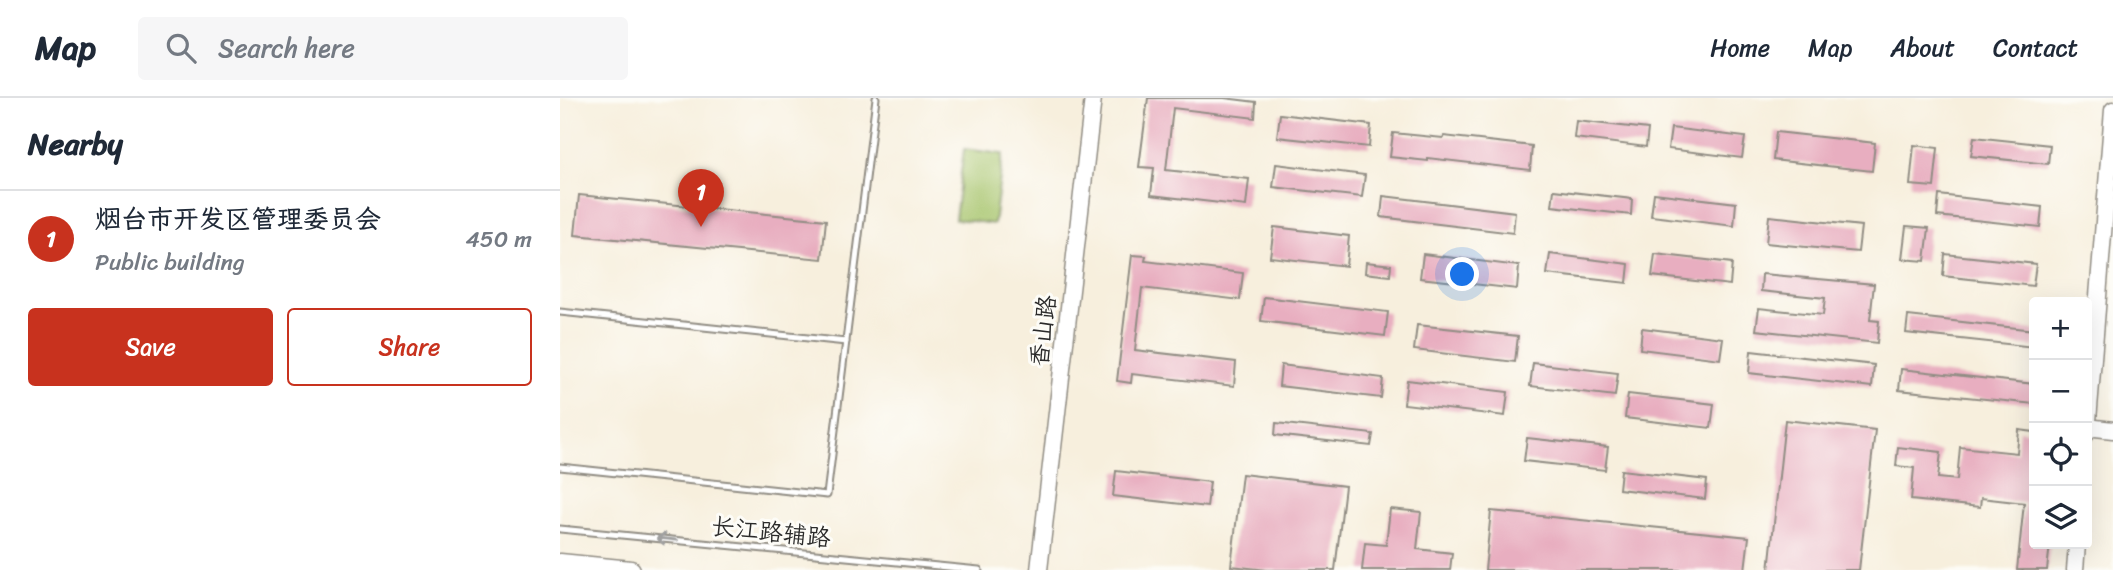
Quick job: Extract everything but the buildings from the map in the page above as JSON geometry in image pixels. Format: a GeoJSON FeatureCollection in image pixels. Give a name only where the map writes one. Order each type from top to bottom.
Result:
{"type":"FeatureCollection","features":[{"type":"Feature","properties":{"kind":"main road"},"geometry":{"type":"LineString","coordinates":[[560,563],[631,570]]}},
{"type":"Feature","properties":{"kind":"street","name":"香山路"},"geometry":{"type":"LineString","coordinates":[[1039,570],[1093,98]]}},
{"type":"Feature","properties":{"kind":"street"},"geometry":{"type":"LineString","coordinates":[[2087,423],[2110,183],[2113,110]]}},
{"type":"Feature","properties":{"kind":"street"},"geometry":{"type":"LineString","coordinates":[[2092,428],[2113,430]]}},
{"type":"Feature","properties":{"kind":"street"},"geometry":{"type":"LineString","coordinates":[[2075,570],[2077,549]]}},
{"type":"Feature","properties":{"kind":"lane"},"geometry":{"type":"LineString","coordinates":[[560,467],[827,495],[876,98]]}},
{"type":"Feature","properties":{"kind":"lane"},"geometry":{"type":"LineString","coordinates":[[560,312],[846,342]]}},
{"type":"Feature","properties":{"kind":"lane","name":"长江路辅路"},"geometry":{"type":"LineString","coordinates":[[560,529],[979,570]]}},
{"type":"Feature","properties":{"kind":"green space"},"geometry":{"type":"Polygon","coordinates":[[[964,149],[1003,154],[994,224],[955,219],[964,149]]]}},
{"type":"Feature","properties":{"kind":"place","name":"烟台市开发区管理委员会"},"geometry":{"type":"Point","coordinates":[701,227]}}]}
